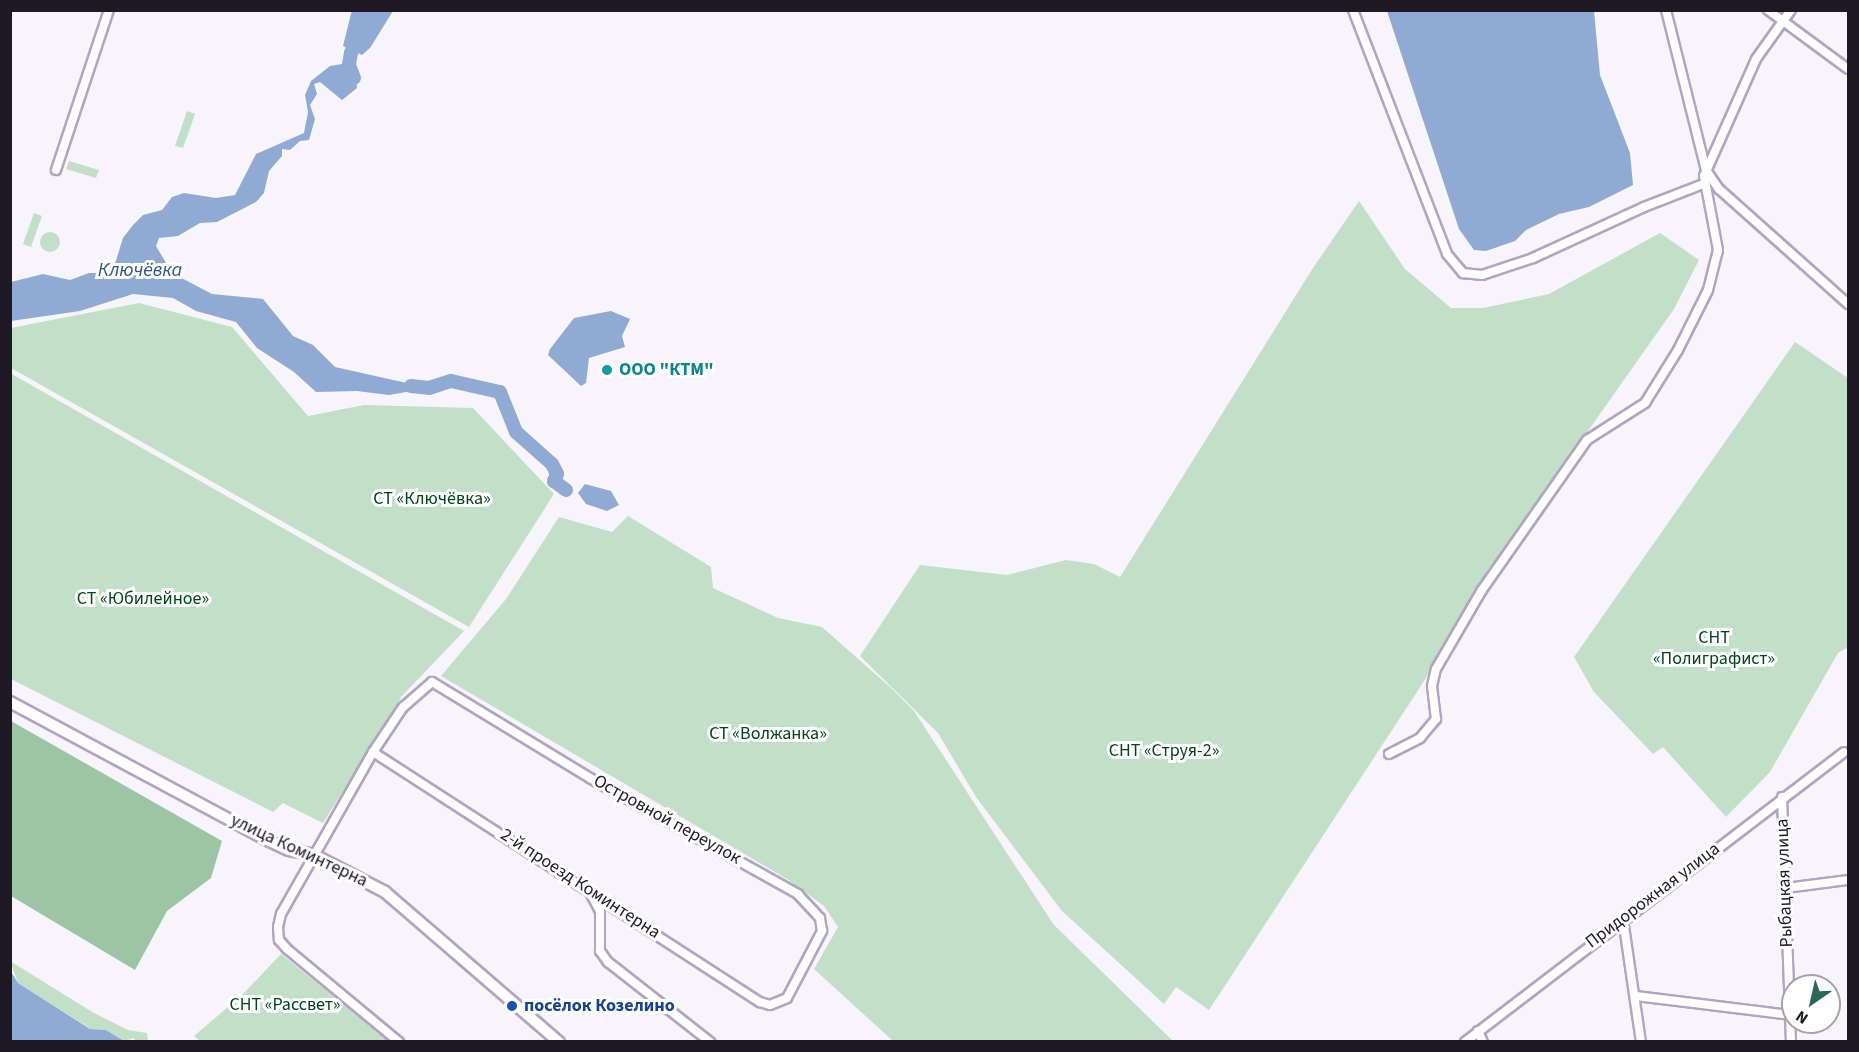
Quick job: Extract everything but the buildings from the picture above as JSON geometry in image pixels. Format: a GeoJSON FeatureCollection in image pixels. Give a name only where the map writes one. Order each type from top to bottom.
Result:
{"type":"FeatureCollection","features":[{"type":"Feature","properties":{"kind":"street"},"geometry":{"type":"LineString","coordinates":[[56,170],[109,10]]}},
{"type":"Feature","properties":{"kind":"street"},"geometry":{"type":"LineString","coordinates":[[1353,10],[1448,254],[1463,273],[1482,275],[1533,258],[1644,207],[1706,183]]}},
{"type":"Feature","properties":{"kind":"street"},"geometry":{"type":"LineString","coordinates":[[1389,754],[1420,738],[1436,719],[1432,686],[1436,669],[1482,590],[1587,440],[1644,403],[1678,350],[1708,290],[1718,250],[1706,183],[1706,170],[1666,10]]}},
{"type":"Feature","properties":{"kind":"street"},"geometry":{"type":"LineString","coordinates":[[1768,10],[1848,69]]}},
{"type":"Feature","properties":{"kind":"street"},"geometry":{"type":"LineString","coordinates":[[1706,170],[1756,59],[1785,22],[1791,10]]}},
{"type":"Feature","properties":{"kind":"street"},"geometry":{"type":"LineString","coordinates":[[1706,170],[1719,189],[1848,304]]}},
{"type":"Feature","properties":{"kind":"street","name":"Островной переулок"},"geometry":{"type":"LineString","coordinates":[[374,752],[403,707],[432,682],[590,778],[764,873],[812,906],[822,931],[787,998]]}},
{"type":"Feature","properties":{"kind":"street","name":"улица Коминтерна"},"geometry":{"type":"LineString","coordinates":[[10,702],[265,839],[289,850],[314,855],[385,892],[559,1041]]}},
{"type":"Feature","properties":{"kind":"street"},"geometry":{"type":"LineString","coordinates":[[374,752],[281,914],[279,940],[399,1041]]}},
{"type":"Feature","properties":{"kind":"street","name":"2-й проезд Коминтерна"},"geometry":{"type":"LineString","coordinates":[[374,752],[760,1002],[779,1004],[787,998]]}},
{"type":"Feature","properties":{"kind":"street","name":"Придорожная улица"},"geometry":{"type":"LineString","coordinates":[[1465,1041],[1782,797],[1844,752]]}},
{"type":"Feature","properties":{"kind":"street","name":"Рыбацкая улица"},"geometry":{"type":"LineString","coordinates":[[1782,797],[1789,974]]}},
{"type":"Feature","properties":{"kind":"street"},"geometry":{"type":"LineString","coordinates":[[1786,888],[1848,880]]}},
{"type":"Feature","properties":{"kind":"street"},"geometry":{"type":"LineString","coordinates":[[584,887],[598,902],[600,951],[608,962],[710,1041]]}},
{"type":"Feature","properties":{"kind":"street"},"geometry":{"type":"LineString","coordinates":[[1623,919],[1641,1041]]}},
{"type":"Feature","properties":{"kind":"street"},"geometry":{"type":"LineString","coordinates":[[1636,996],[1781,1014]]}},
{"type":"Feature","properties":{"kind":"street"},"geometry":{"type":"LineString","coordinates":[[1478,1031],[1483,1041]]}},
{"type":"Feature","properties":{"kind":"green space"},"geometry":{"type":"Polygon","coordinates":[[[187,111],[195,114],[183,148],[175,146],[187,111]]]}},
{"type":"Feature","properties":{"kind":"green space"},"geometry":{"type":"Polygon","coordinates":[[[69,161],[99,170],[96,178],[66,169],[69,161]]]}},
{"type":"Feature","properties":{"kind":"green space","name":"СНТ «Струя-2»"},"geometry":{"type":"Polygon","coordinates":[[[1359,201],[1405,269],[1451,308],[1483,308],[1549,294],[1660,233],[1699,260],[1674,309],[1583,438],[1209,1010],[1176,987],[1164,1004],[1062,911],[976,797],[938,733],[860,656],[920,565],[1007,575],[1066,560],[1094,564],[1120,577],[1313,268],[1359,201]]]}},
{"type":"Feature","properties":{"kind":"green space"},"geometry":{"type":"Polygon","coordinates":[[[34,213],[42,216],[31,247],[23,244],[34,213]]]}},
{"type":"Feature","properties":{"kind":"green space"},"geometry":{"type":"Polygon","coordinates":[[[46,232],[54,232],[60,238],[60,246],[54,252],[46,252],[40,246],[40,238],[46,232]]]}},
{"type":"Feature","properties":{"kind":"green space","name":"СТ «Ключёвка»"},"geometry":{"type":"Polygon","coordinates":[[[139,303],[232,327],[308,416],[364,405],[473,408],[554,494],[469,627],[11,368],[11,328],[139,303]]]}},
{"type":"Feature","properties":{"kind":"green space","name":"СНТ «Полиграфист»"},"geometry":{"type":"Polygon","coordinates":[[[1795,342],[1848,378],[1848,647],[1838,653],[1770,772],[1726,817],[1663,747],[1653,754],[1594,692],[1574,657],[1795,342]]]}},
{"type":"Feature","properties":{"kind":"green space","name":"СТ «Юбилейное»"},"geometry":{"type":"Polygon","coordinates":[[[10,373],[464,631],[402,696],[323,823],[283,803],[273,812],[11,679],[10,373]]]}},
{"type":"Feature","properties":{"kind":"green space","name":"СТ «Волжанка»"},"geometry":{"type":"Polygon","coordinates":[[[628,516],[711,567],[713,588],[778,618],[822,627],[890,687],[914,711],[1054,925],[1173,1041],[893,1041],[814,969],[838,927],[824,906],[787,879],[441,676],[506,599],[559,517],[612,532],[628,516]]]}},
{"type":"Feature","properties":{"kind":"green space"},"geometry":{"type":"Polygon","coordinates":[[[11,721],[222,841],[211,878],[167,911],[135,970],[11,896],[11,721]]]}},
{"type":"Feature","properties":{"kind":"green space","name":"СНТ «Рассвет»"},"geometry":{"type":"Polygon","coordinates":[[[281,954],[389,1041],[201,1042],[194,1036],[242,995],[281,954]]]}},
{"type":"Feature","properties":{"kind":"green space"},"geometry":{"type":"Polygon","coordinates":[[[10,961],[94,1013],[128,1030],[147,1033],[148,1041],[135,1041],[134,1038],[124,1041],[106,1030],[91,1029],[18,983],[10,961]]]}},
{"type":"Feature","properties":{"kind":"water"},"geometry":{"type":"Polygon","coordinates":[[[352,10],[393,11],[370,48],[362,55],[343,46],[352,10]]]}},
{"type":"Feature","properties":{"kind":"water"},"geometry":{"type":"Polygon","coordinates":[[[1387,11],[1594,11],[1600,75],[1630,153],[1633,185],[1589,207],[1559,214],[1526,230],[1515,241],[1486,251],[1474,250],[1459,229],[1387,11]]]}},
{"type":"Feature","properties":{"kind":"water","name":"Ключёвка"},"geometry":{"type":"Polygon","coordinates":[[[348,63],[355,70],[357,88],[342,100],[320,82],[314,84],[317,94],[310,105],[315,119],[309,140],[300,141],[290,150],[282,149],[282,156],[269,171],[264,193],[256,202],[217,222],[200,223],[178,236],[159,238],[156,246],[172,273],[212,294],[263,299],[293,336],[313,345],[335,367],[429,388],[389,395],[357,391],[316,392],[294,372],[257,348],[236,322],[196,311],[173,298],[133,294],[80,311],[11,321],[11,282],[43,274],[70,280],[89,273],[105,273],[114,267],[123,238],[133,225],[143,215],[162,210],[172,197],[184,193],[216,198],[235,195],[256,154],[304,133],[308,112],[305,95],[311,81],[330,66],[348,63]]]}},
{"type":"Feature","properties":{"kind":"water"},"geometry":{"type":"Polygon","coordinates":[[[611,311],[630,319],[622,336],[625,347],[589,358],[586,383],[581,386],[548,355],[550,349],[574,318],[611,311]]]}},
{"type":"Feature","properties":{"kind":"water"},"geometry":{"type":"Polygon","coordinates":[[[585,484],[611,491],[619,505],[607,511],[586,504],[578,493],[585,484]]]}},
{"type":"Feature","properties":{"kind":"water"},"geometry":{"type":"Polygon","coordinates":[[[10,970],[18,983],[90,1029],[106,1030],[124,1041],[11,1041],[10,970]]]}},
{"type":"Feature","properties":{"kind":"waterway","name":"Ключёвка"},"geometry":{"type":"LineString","coordinates":[[354,78],[349,65],[351,53],[368,10]]}},
{"type":"Feature","properties":{"kind":"waterway","name":"Ключёвка"},"geometry":{"type":"LineString","coordinates":[[411,386],[429,388],[451,381],[500,392],[516,432],[552,464],[557,474],[554,481],[566,490]]}},
{"type":"Feature","properties":{"kind":"place","name":"ООО \"КТМ\""},"geometry":{"type":"Point","coordinates":[607,370]}},
{"type":"Feature","properties":{"kind":"place","name":"посёлок Козелино"},"geometry":{"type":"Point","coordinates":[512,1006]}}]}
